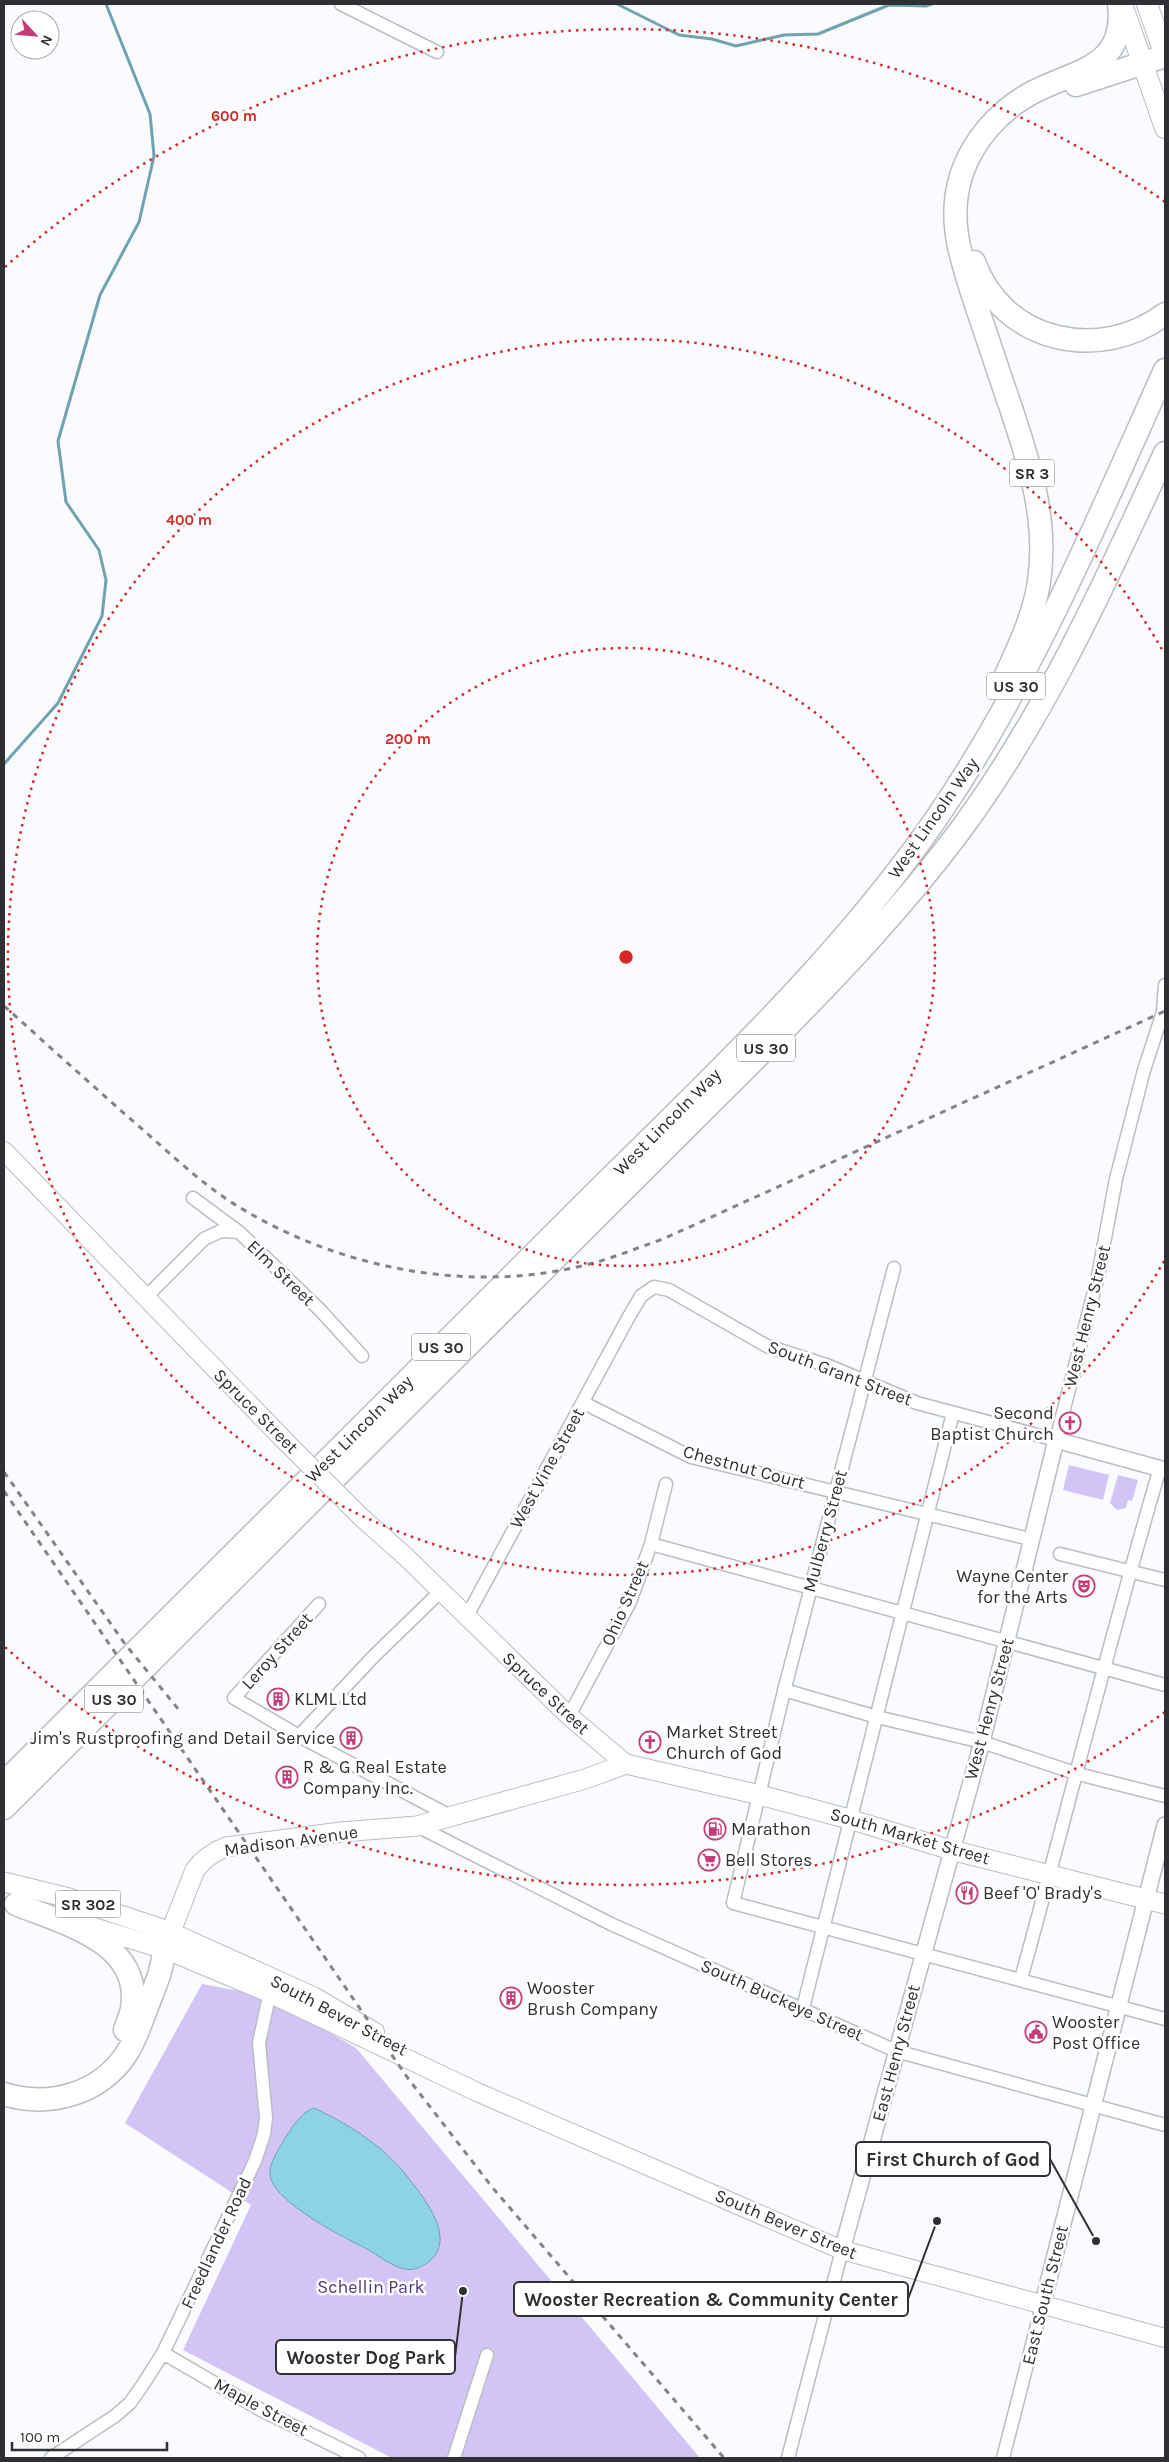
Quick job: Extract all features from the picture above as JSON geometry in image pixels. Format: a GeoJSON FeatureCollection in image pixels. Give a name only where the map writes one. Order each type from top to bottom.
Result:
{"type":"FeatureCollection","features":[{"type":"Feature","properties":{"kind":"highway"},"geometry":{"type":"LineString","coordinates":[[1120,4],[1165,128]]}},
{"type":"Feature","properties":{"kind":"highway","name":"SR 3"},"geometry":{"type":"LineString","coordinates":[[814,970],[884,878],[926,816],[990,706],[1016,653],[1034,604],[1039,583],[1042,531],[1034,484],[963,265],[955,226],[955,204],[962,173],[977,142],[1000,115],[1054,81],[1088,70],[1103,57],[1113,45],[1121,19],[1120,4]]}},
{"type":"Feature","properties":{"kind":"highway"},"geometry":{"type":"LineString","coordinates":[[1088,70],[1164,52],[1147,4]]}},
{"type":"Feature","properties":{"kind":"highway"},"geometry":{"type":"LineString","coordinates":[[1141,58],[1041,98],[1007,122],[985,150],[975,168],[966,204],[966,236],[976,269],[994,298],[1014,316],[1044,333],[1081,342],[1100,341],[1138,331],[1165,314]]}},
{"type":"Feature","properties":{"kind":"highway","name":"West Lincoln Way"},"geometry":{"type":"LineString","coordinates":[[4,1783],[730,1059],[814,970],[857,921],[910,855],[980,750],[1012,694],[1074,569],[1165,370]]}},
{"type":"Feature","properties":{"kind":"highway","name":"West Lincoln Way"},"geometry":{"type":"LineString","coordinates":[[224,1590],[773,1041],[888,921],[960,831],[1012,752],[1051,686],[1124,542],[1165,453]]}},
{"type":"Feature","properties":{"kind":"highway"},"geometry":{"type":"LineString","coordinates":[[1124,542],[1150,505],[1165,471]]}},
{"type":"Feature","properties":{"kind":"highway"},"geometry":{"type":"LineString","coordinates":[[4,1821],[155,1669],[224,1590]]}},
{"type":"Feature","properties":{"kind":"highway","name":"US 30"},"geometry":{"type":"LineString","coordinates":[[4,1808],[224,1590]]}},
{"type":"Feature","properties":{"kind":"highway"},"geometry":{"type":"LineString","coordinates":[[10,1902],[91,1936],[118,1955],[126,1967],[132,1989],[132,2007],[123,2038]]}},
{"type":"Feature","properties":{"kind":"highway"},"geometry":{"type":"LineString","coordinates":[[4,2082],[29,2089],[67,2085],[80,2081],[96,2070],[123,2038],[154,1960],[168,1941]]}},
{"type":"Feature","properties":{"kind":"highway"},"geometry":{"type":"LineString","coordinates":[[4,2094],[24,2100],[44,2101],[66,2097],[103,2079],[119,2064],[134,2041],[163,1964],[168,1941]]}},
{"type":"Feature","properties":{"kind":"main road","name":"Spruce Street"},"geometry":{"type":"LineString","coordinates":[[4,1151],[361,1517],[441,1591],[569,1716],[626,1764]]}},
{"type":"Feature","properties":{"kind":"main road","name":"South Market Street"},"geometry":{"type":"LineString","coordinates":[[626,1764],[760,1795],[849,1819],[951,1850],[1165,1904]]}},
{"type":"Feature","properties":{"kind":"main road","name":"Madison Avenue"},"geometry":{"type":"LineString","coordinates":[[168,1941],[195,1870],[201,1862],[216,1851],[226,1847],[341,1832],[417,1826],[585,1780],[626,1764]]}},
{"type":"Feature","properties":{"kind":"main road","name":"SR 302"},"geometry":{"type":"LineString","coordinates":[[4,1882],[69,1898],[168,1941]]}},
{"type":"Feature","properties":{"kind":"main road","name":"SR 302"},"geometry":{"type":"LineString","coordinates":[[10,1902],[168,1941]]}},
{"type":"Feature","properties":{"kind":"main road","name":"South Bever Street"},"geometry":{"type":"LineString","coordinates":[[168,1941],[271,1986],[314,1996],[477,2092],[842,2250],[1165,2338]]}},
{"type":"Feature","properties":{"kind":"street"},"geometry":{"type":"LineString","coordinates":[[341,4],[437,52]]}},
{"type":"Feature","properties":{"kind":"street","name":"West Henry Street"},"geometry":{"type":"LineString","coordinates":[[951,1850],[982,1742],[1030,1539],[1098,1276],[1116,1179],[1163,1012],[1165,985]]}},
{"type":"Feature","properties":{"kind":"street","name":"Elm Street"},"geometry":{"type":"LineString","coordinates":[[193,1198],[239,1232],[320,1310],[362,1356]]}},
{"type":"Feature","properties":{"kind":"street"},"geometry":{"type":"LineString","coordinates":[[146,1298],[204,1238],[221,1231],[239,1232]]}},
{"type":"Feature","properties":{"kind":"street","name":"Mulberry Street"},"geometry":{"type":"LineString","coordinates":[[823,1928],[732,1903],[810,1588],[866,1381],[894,1268]]}},
{"type":"Feature","properties":{"kind":"street","name":"South Grant Street"},"geometry":{"type":"LineString","coordinates":[[627,1320],[641,1296],[654,1287],[669,1290],[767,1346],[829,1366],[917,1403],[1163,1469]]}},
{"type":"Feature","properties":{"kind":"street","name":"West Vine Street"},"geometry":{"type":"LineString","coordinates":[[467,1616],[584,1403],[627,1320]]}},
{"type":"Feature","properties":{"kind":"street","name":"Chestnut Court"},"geometry":{"type":"LineString","coordinates":[[584,1403],[691,1457],[1030,1539]]}},
{"type":"Feature","properties":{"kind":"street"},"geometry":{"type":"LineString","coordinates":[[803,2008],[849,1819],[877,1717],[953,1413]]}},
{"type":"Feature","properties":{"kind":"street"},"geometry":{"type":"LineString","coordinates":[[1021,1979],[1078,1774],[1103,1667],[1129,1572],[1163,1469]]}},
{"type":"Feature","properties":{"kind":"street","name":"Ohio Street"},"geometry":{"type":"LineString","coordinates":[[569,1716],[630,1602],[651,1544],[666,1484]]}},
{"type":"Feature","properties":{"kind":"street"},"geometry":{"type":"LineString","coordinates":[[651,1544],[903,1615],[1165,1685]]}},
{"type":"Feature","properties":{"kind":"street"},"geometry":{"type":"LineString","coordinates":[[1060,1554],[1165,1580]]}},
{"type":"Feature","properties":{"kind":"street"},"geometry":{"type":"LineString","coordinates":[[441,1591],[374,1656],[298,1736],[450,1816]]}},
{"type":"Feature","properties":{"kind":"street","name":"Leroy Street"},"geometry":{"type":"LineString","coordinates":[[298,1736],[234,1698],[319,1604]]}},
{"type":"Feature","properties":{"kind":"street"},"geometry":{"type":"LineString","coordinates":[[784,1690],[877,1717],[982,1742],[1078,1774],[1165,1796]]}},
{"type":"Feature","properties":{"kind":"street","name":"East South Street"},"geometry":{"type":"LineString","coordinates":[[1003,2458],[1165,1825]]}},
{"type":"Feature","properties":{"kind":"street","name":"South Buckeye Street"},"geometry":{"type":"LineString","coordinates":[[417,1826],[611,1924],[896,2051],[1165,2125]]}},
{"type":"Feature","properties":{"kind":"street","name":"East Henry Street"},"geometry":{"type":"LineString","coordinates":[[788,2458],[842,2250],[951,1850]]}},
{"type":"Feature","properties":{"kind":"street"},"geometry":{"type":"LineString","coordinates":[[823,1928],[923,1952],[1165,2019]]}},
{"type":"Feature","properties":{"kind":"street","name":"Freedlander Road"},"geometry":{"type":"LineString","coordinates":[[51,2458],[130,2404],[163,2353],[255,2161],[264,2134],[265,2099],[258,2057],[258,2043],[271,1986]]}},
{"type":"Feature","properties":{"kind":"street","name":"Maple Street"},"geometry":{"type":"LineString","coordinates":[[163,2353],[261,2410],[359,2458]]}},
{"type":"Feature","properties":{"kind":"street"},"geometry":{"type":"LineString","coordinates":[[454,2458],[487,2355]]}},
{"type":"Feature","properties":{"kind":"green space"},"geometry":{"type":"Polygon","coordinates":[[[1069,1465],[1109,1475],[1103,1500],[1063,1490],[1069,1465]]]}},
{"type":"Feature","properties":{"kind":"green space"},"geometry":{"type":"Polygon","coordinates":[[[1118,1475],[1138,1480],[1132,1501],[1128,1500],[1126,1508],[1117,1510],[1110,1503],[1118,1475]]]}},
{"type":"Feature","properties":{"kind":"green space","name":"Schellin Park"},"geometry":{"type":"Polygon","coordinates":[[[202,1984],[267,1996],[356,2048],[700,2458],[392,2458],[183,2350],[251,2205],[125,2123],[202,1984]]]}},
{"type":"Feature","properties":{"kind":"water"},"geometry":{"type":"Polygon","coordinates":[[[314,2108],[366,2138],[400,2168],[436,2219],[440,2241],[438,2251],[431,2260],[418,2268],[404,2269],[326,2227],[293,2205],[280,2193],[272,2182],[270,2171],[272,2163],[293,2126],[305,2113],[314,2108]]]}},
{"type":"Feature","properties":{"kind":"waterway"},"geometry":{"type":"LineString","coordinates":[[4,764],[58,703],[102,616],[106,580],[99,550],[66,502],[58,441],[100,295],[139,222],[154,156],[150,114],[106,4]]}},
{"type":"Feature","properties":{"kind":"waterway"},"geometry":{"type":"LineString","coordinates":[[617,4],[679,35],[712,39],[736,46],[784,35],[818,34],[889,5],[926,6],[932,4]]}},
{"type":"Feature","properties":{"kind":"railway"},"geometry":{"type":"LineString","coordinates":[[4,1006],[189,1170],[213,1190],[239,1207],[277,1228],[317,1245],[359,1259],[402,1269],[446,1275],[490,1277],[534,1274],[577,1267],[663,1239],[1165,1011]]}},
{"type":"Feature","properties":{"kind":"railway"},"geometry":{"type":"LineString","coordinates":[[4,1472],[125,1644],[179,1710]]}},
{"type":"Feature","properties":{"kind":"railway"},"geometry":{"type":"LineString","coordinates":[[4,1491],[407,2077],[492,2187],[724,2458]]}},
{"type":"Feature","properties":{"kind":"place","name":"Second Baptist Church"},"geometry":{"type":"Point","coordinates":[1070,1423]}},
{"type":"Feature","properties":{"kind":"place","name":"Wayne Center for the Arts"},"geometry":{"type":"Point","coordinates":[1084,1586]}},
{"type":"Feature","properties":{"kind":"place","name":"KLML Ltd"},"geometry":{"type":"Point","coordinates":[278,1699]}},
{"type":"Feature","properties":{"kind":"place","name":"Jim's Rustproofing and Detail Service"},"geometry":{"type":"Point","coordinates":[351,1738]}},
{"type":"Feature","properties":{"kind":"place","name":"Market Street Church of God"},"geometry":{"type":"Point","coordinates":[650,1742]}},
{"type":"Feature","properties":{"kind":"place","name":"R & G Real Estate Company Inc."},"geometry":{"type":"Point","coordinates":[287,1777]}},
{"type":"Feature","properties":{"kind":"place","name":"Marathon"},"geometry":{"type":"Point","coordinates":[715,1829]}},
{"type":"Feature","properties":{"kind":"place","name":"Bell Stores"},"geometry":{"type":"Point","coordinates":[709,1860]}},
{"type":"Feature","properties":{"kind":"place","name":"Beef 'O' Brady's"},"geometry":{"type":"Point","coordinates":[967,1893]}},
{"type":"Feature","properties":{"kind":"place","name":"Wooster Brush Company"},"geometry":{"type":"Point","coordinates":[511,1998]}},
{"type":"Feature","properties":{"kind":"place","name":"Wooster Post Office"},"geometry":{"type":"Point","coordinates":[1036,2032]}},
{"type":"Feature","properties":{"kind":"place","name":"Wooster Recreation & Community Center"},"geometry":{"type":"Point","coordinates":[937,2221]}},
{"type":"Feature","properties":{"kind":"place","name":"First Church of God"},"geometry":{"type":"Point","coordinates":[1096,2241]}},
{"type":"Feature","properties":{"kind":"place","name":"Wooster Dog Park"},"geometry":{"type":"Point","coordinates":[463,2291]}}]}
